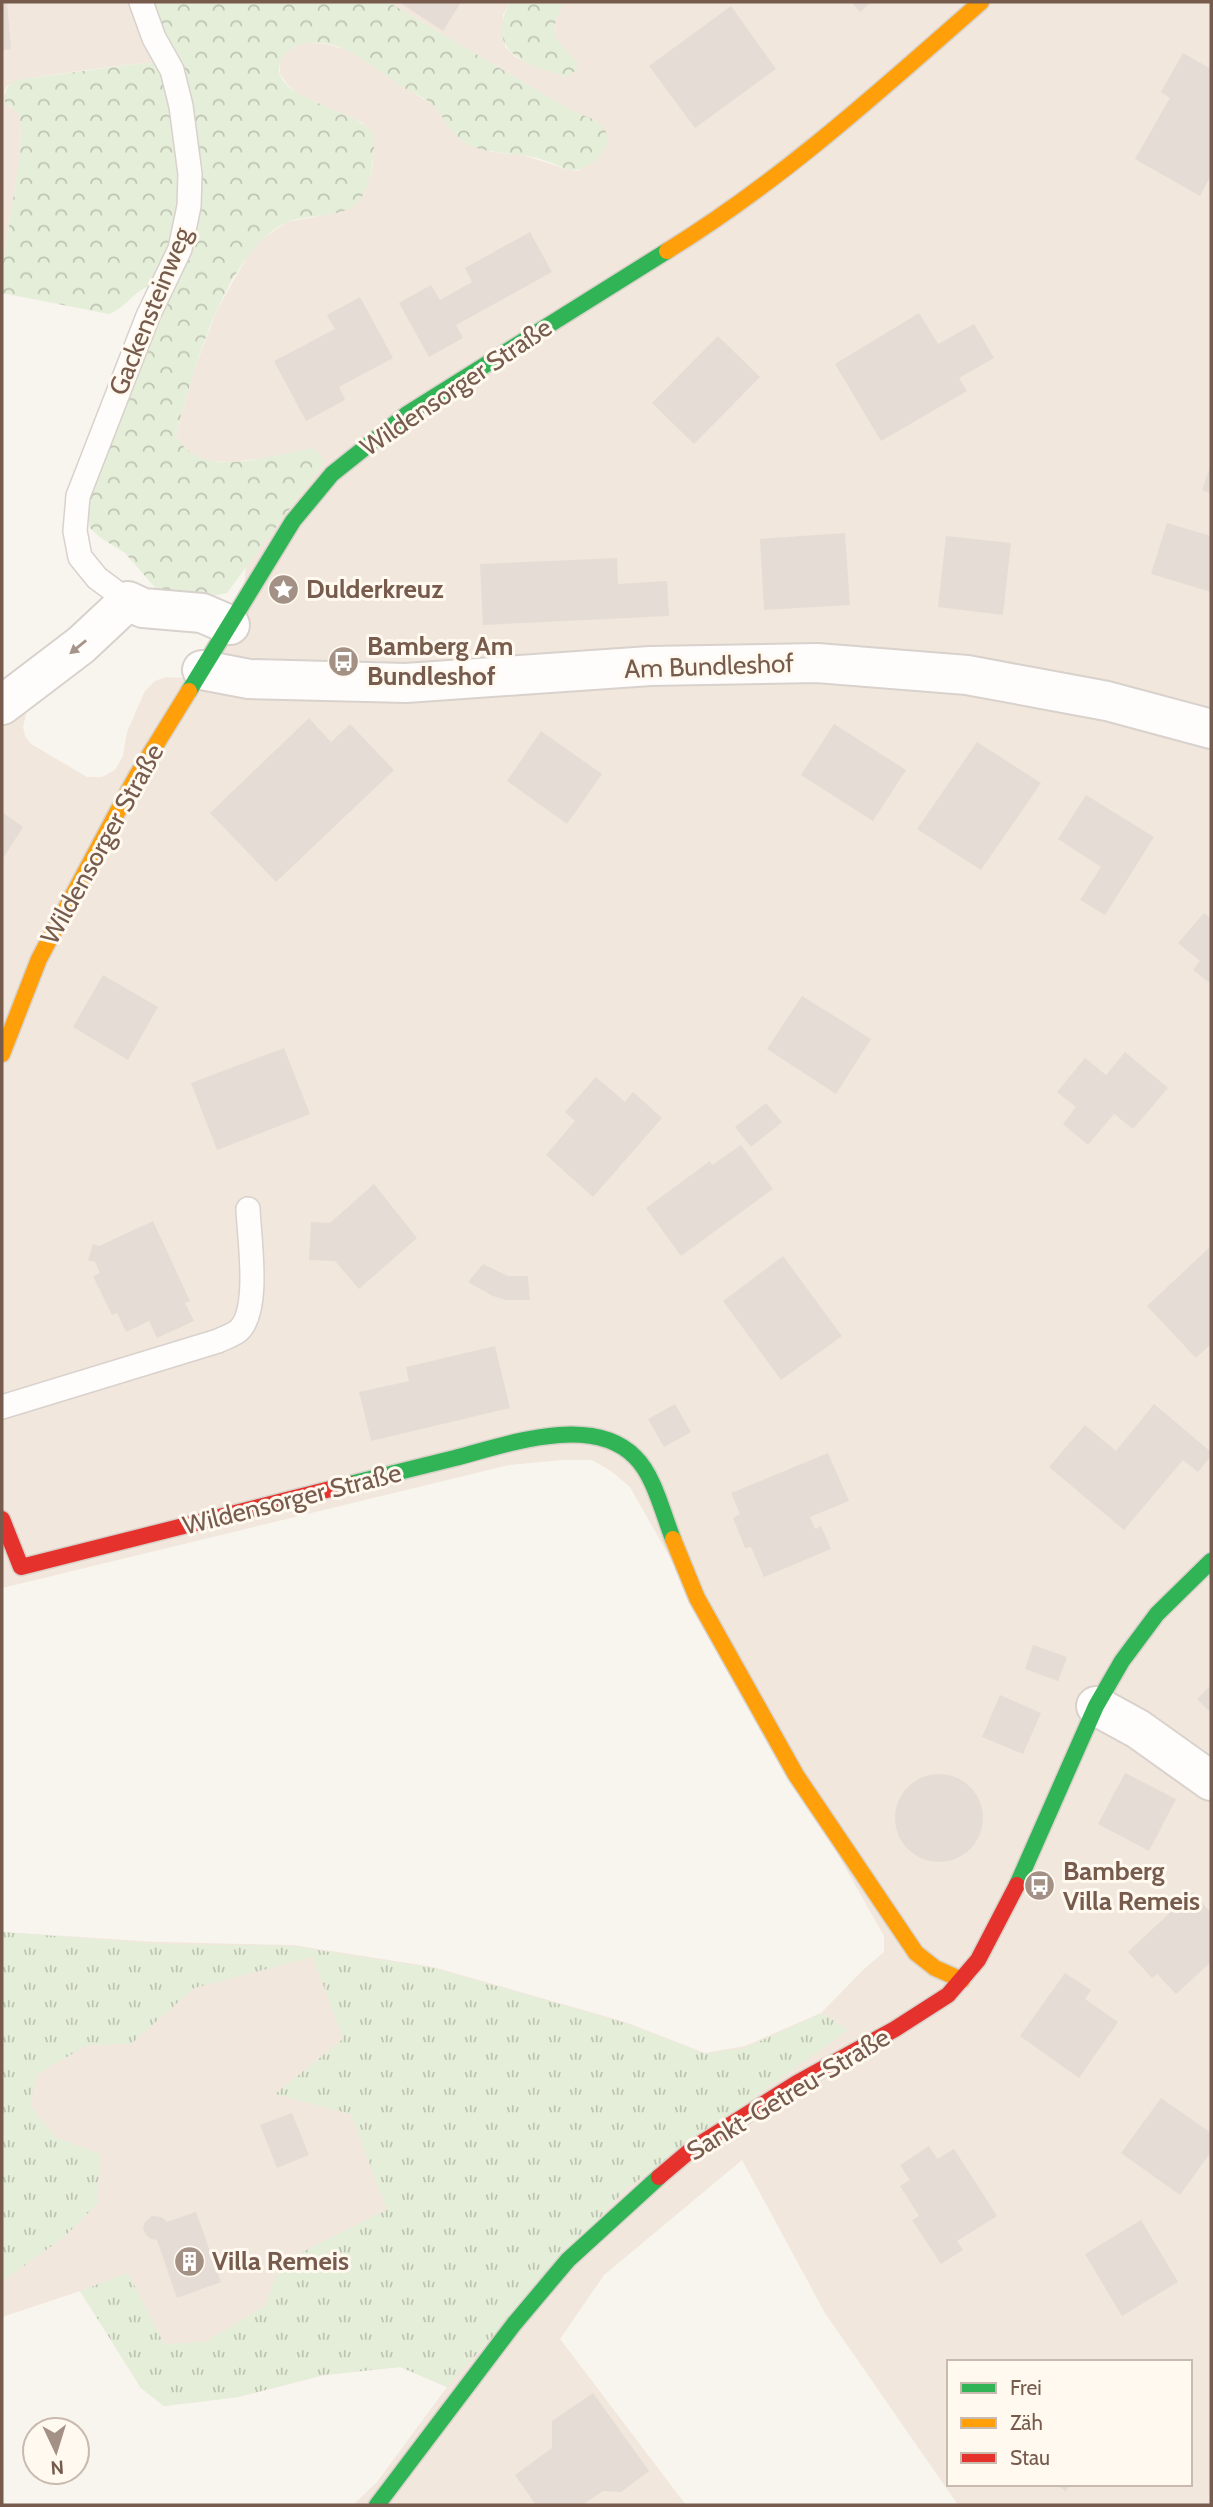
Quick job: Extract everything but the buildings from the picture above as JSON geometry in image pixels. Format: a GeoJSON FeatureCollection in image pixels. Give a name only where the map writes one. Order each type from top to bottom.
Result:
{"type":"FeatureCollection","features":[{"type":"Feature","properties":{"kind":"street","name":"Wildensorger Straße"},"geometry":{"type":"LineString","coordinates":[[2,1054],[39,959],[136,777],[293,521],[332,474],[407,414],[534,332],[710,225],[748,198],[872,97],[981,2]]}},
{"type":"Feature","properties":{"kind":"street","name":"Gackensteinweg"},"geometry":{"type":"LineString","coordinates":[[128,601],[143,608],[202,613],[230,625]]}},
{"type":"Feature","properties":{"kind":"street"},"geometry":{"type":"LineString","coordinates":[[2,705],[81,645],[128,601]]}},
{"type":"Feature","properties":{"kind":"street","name":"Am Bundleshof"},"geometry":{"type":"LineString","coordinates":[[202,670],[249,678],[406,683],[650,666],[817,663],[967,675],[1107,701],[1211,729]]}},
{"type":"Feature","properties":{"kind":"street","name":"Wildensorger Straße"},"geometry":{"type":"LineString","coordinates":[[2,1518],[11,1570],[530,1440],[559,1435],[615,1441],[635,1454],[645,1468],[697,1598],[796,1774],[916,1953],[935,1968],[962,1980]]}},
{"type":"Feature","properties":{"kind":"street","name":"Sankt-Getreu-Straße"},"geometry":{"type":"LineString","coordinates":[[377,2505],[514,2324],[568,2260],[634,2199],[692,2149],[797,2083],[895,2029],[948,1995],[962,1980],[978,1960],[1007,1907],[1096,1706],[1122,1661],[1157,1614],[1211,1561]]}},
{"type":"Feature","properties":{"kind":"street"},"geometry":{"type":"LineString","coordinates":[[1096,1706],[1138,1729],[1211,1781]]}},
{"type":"Feature","properties":{"kind":"lane","name":"Gackensteinweg"},"geometry":{"type":"LineString","coordinates":[[128,601],[97,578],[80,557],[75,531],[78,496],[148,316],[180,249],[189,206],[190,174],[181,106],[172,70],[154,38],[141,2]]}},
{"type":"Feature","properties":{"kind":"lane"},"geometry":{"type":"LineString","coordinates":[[2,1406],[218,1341],[238,1331],[246,1320],[252,1303],[248,1209]]}},
{"type":"Feature","properties":{"kind":"shaded area"},"geometry":{"type":"Polygon","coordinates":[[[2,2],[150,2],[177,66],[144,63],[22,79],[7,86],[4,92],[9,106],[18,112],[21,124],[20,156],[2,270],[2,2]]]}},
{"type":"Feature","properties":{"kind":"shaded area"},"geometry":{"type":"Polygon","coordinates":[[[388,2],[510,2],[503,15],[505,47],[517,58],[565,77],[568,53],[559,46],[554,33],[557,16],[564,2],[1211,2],[1211,2505],[958,2505],[825,2313],[742,2160],[604,2275],[560,2339],[686,2505],[353,2505],[377,2482],[447,2387],[400,2367],[324,2375],[238,2397],[164,2406],[141,2388],[80,2291],[2,2317],[2,1932],[158,1942],[293,1945],[433,1967],[625,2022],[705,2053],[745,2046],[821,2013],[884,1952],[884,1936],[630,1487],[592,1460],[509,1465],[2,1588],[2,692],[28,705],[23,727],[31,744],[87,777],[102,777],[115,770],[123,756],[127,732],[145,691],[155,681],[166,677],[185,678],[244,589],[255,459],[209,461],[182,448],[176,435],[193,373],[217,310],[249,253],[265,237],[287,222],[339,212],[371,175],[373,163],[373,135],[363,123],[298,94],[287,84],[280,74],[280,61],[286,51],[305,42],[348,50],[434,106],[460,139],[491,152],[523,155],[572,171],[578,171],[606,147],[606,134],[602,126],[572,111],[388,2]]]}},
{"type":"Feature","properties":{"kind":"green space"},"geometry":{"type":"Polygon","coordinates":[[[150,2],[388,2],[572,111],[597,122],[607,135],[605,149],[600,156],[587,166],[572,171],[535,158],[483,150],[457,137],[427,101],[343,48],[315,42],[289,50],[283,57],[279,71],[285,83],[297,93],[365,125],[374,137],[372,168],[365,190],[353,207],[345,211],[293,220],[263,239],[244,261],[228,288],[201,349],[176,435],[187,449],[201,458],[218,462],[238,462],[312,448],[322,456],[323,464],[227,593],[207,597],[159,592],[125,553],[90,528],[85,498],[156,285],[143,289],[109,314],[2,293],[2,270],[20,156],[21,124],[18,112],[5,102],[6,90],[13,82],[22,79],[144,63],[161,64],[150,2]]]}},
{"type":"Feature","properties":{"kind":"green space"},"geometry":{"type":"Polygon","coordinates":[[[510,2],[564,2],[555,23],[555,36],[577,62],[577,70],[565,77],[523,61],[513,53],[505,44],[502,33],[503,19],[510,2]]]}},
{"type":"Feature","properties":{"kind":"green space"},"geometry":{"type":"Polygon","coordinates":[[[2,1932],[160,1944],[291,1946],[433,1968],[625,2023],[705,2054],[745,2048],[822,2013],[848,2030],[625,2190],[447,2387],[400,2367],[324,2375],[238,2397],[164,2406],[141,2388],[80,2291],[128,2273],[164,2344],[205,2342],[265,2306],[281,2263],[387,2210],[351,2114],[275,2094],[343,2039],[313,1957],[194,1988],[131,2044],[88,2045],[37,2074],[30,2106],[55,2137],[100,2154],[97,2204],[64,2237],[2,2282],[2,1932]]]}},
{"type":"Feature","properties":{"kind":"traffic: fast"},"geometry":{"type":"LineString","coordinates":[[189,691],[293,521],[332,474],[407,414],[667,251]]}},
{"type":"Feature","properties":{"kind":"traffic: fast"},"geometry":{"type":"LineString","coordinates":[[350,1484],[523,1440],[572,1435],[596,1437],[617,1444],[642,1465],[653,1484],[673,1539]]}},
{"type":"Feature","properties":{"kind":"traffic: fast"},"geometry":{"type":"LineString","coordinates":[[1017,1885],[1096,1706],[1122,1661],[1157,1614],[1211,1561]]}},
{"type":"Feature","properties":{"kind":"traffic: fast"},"geometry":{"type":"LineString","coordinates":[[377,2505],[514,2324],[568,2260],[659,2177]]}},
{"type":"Feature","properties":{"kind":"traffic: slow"},"geometry":{"type":"LineString","coordinates":[[667,251],[790,165],[981,2]]}},
{"type":"Feature","properties":{"kind":"traffic: slow"},"geometry":{"type":"LineString","coordinates":[[2,1054],[39,959],[136,777],[189,691]]}},
{"type":"Feature","properties":{"kind":"traffic: slow"},"geometry":{"type":"LineString","coordinates":[[673,1539],[697,1598],[796,1775],[916,1953],[935,1968],[962,1980]]}},
{"type":"Feature","properties":{"kind":"traffic: jam"},"geometry":{"type":"LineString","coordinates":[[2,1519],[21,1567],[350,1484]]}},
{"type":"Feature","properties":{"kind":"traffic: jam"},"geometry":{"type":"LineString","coordinates":[[659,2177],[692,2149],[797,2083],[895,2029],[948,1995],[978,1960],[1017,1885]]}},
{"type":"Feature","properties":{"kind":"place","name":"Dulderkreuz"},"geometry":{"type":"Point","coordinates":[283,589]}},
{"type":"Feature","properties":{"kind":"place","name":"Bamberg Am Bundleshof"},"geometry":{"type":"Point","coordinates":[344,661]}},
{"type":"Feature","properties":{"kind":"place","name":"Bamberg Villa Remeis"},"geometry":{"type":"Point","coordinates":[1040,1886]}},
{"type":"Feature","properties":{"kind":"place","name":"Villa Remeis"},"geometry":{"type":"Point","coordinates":[189,2261]}}]}
